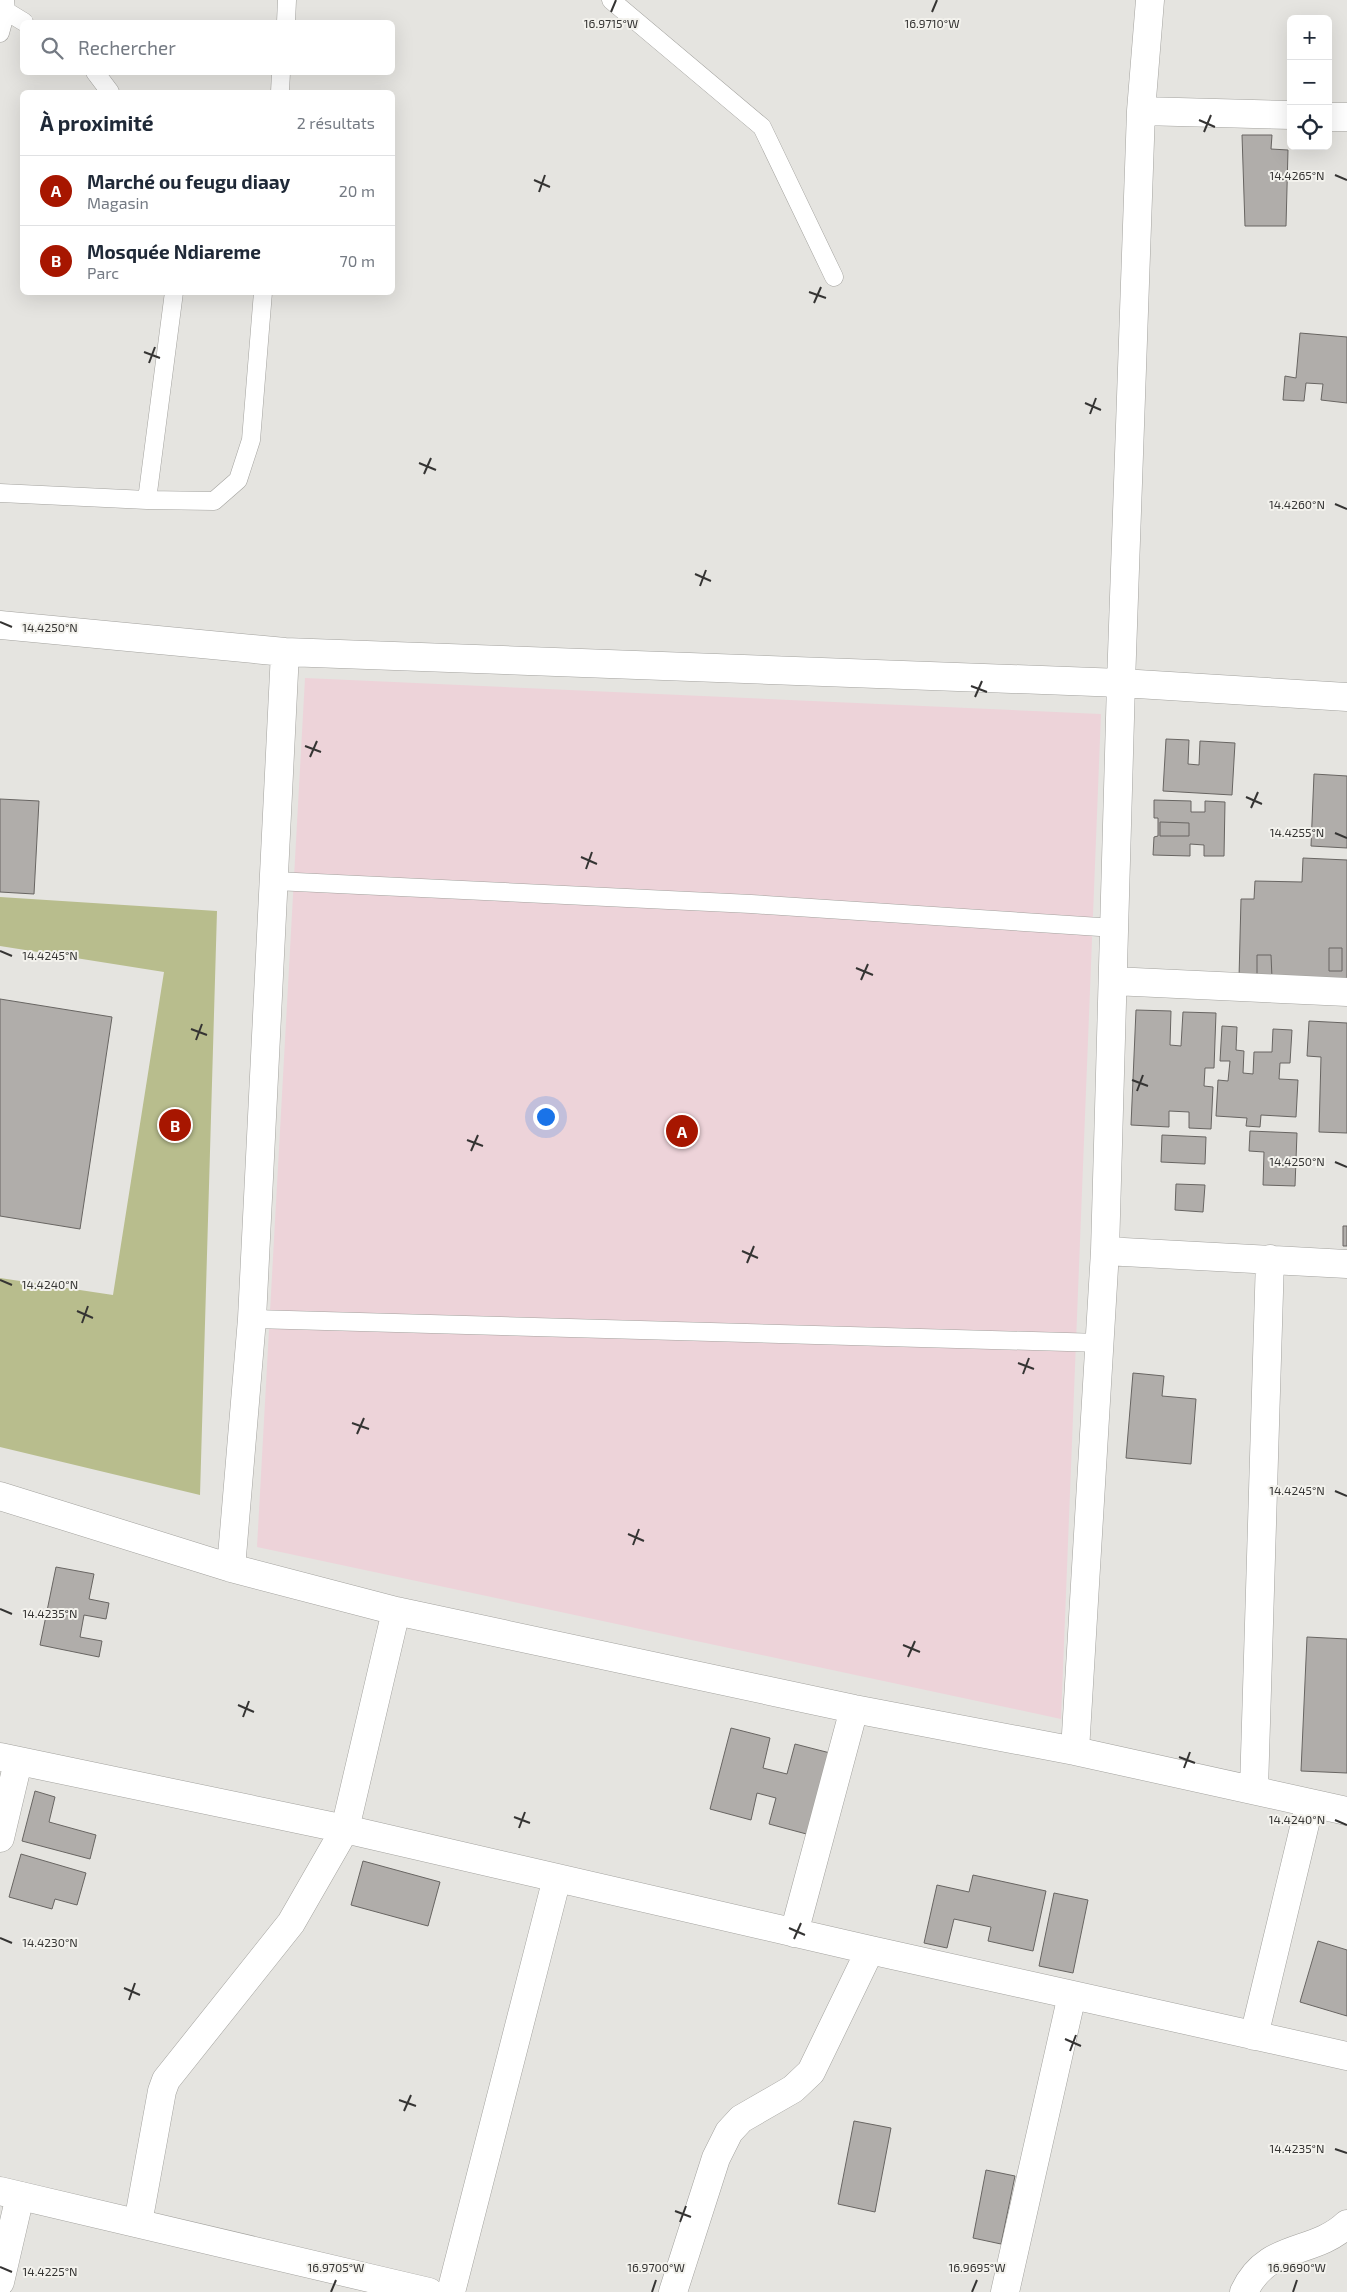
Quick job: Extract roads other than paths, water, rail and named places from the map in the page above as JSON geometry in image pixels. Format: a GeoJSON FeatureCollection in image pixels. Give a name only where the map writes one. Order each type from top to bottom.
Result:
{"type":"FeatureCollection","features":[{"type":"Feature","properties":{"kind":"street"},"geometry":{"type":"LineString","coordinates":[[1075,1751],[1106,1251],[1121,683],[1141,111],[1150,0]]}},
{"type":"Feature","properties":{"kind":"street"},"geometry":{"type":"LineString","coordinates":[[1141,111],[1287,115]]}},
{"type":"Feature","properties":{"kind":"street"},"geometry":{"type":"LineString","coordinates":[[1332,117],[1347,117]]}},
{"type":"Feature","properties":{"kind":"street"},"geometry":{"type":"LineString","coordinates":[[0,624],[285,652],[1121,683],[1347,697]]}},
{"type":"Feature","properties":{"kind":"street"},"geometry":{"type":"LineString","coordinates":[[231,1568],[252,1319],[285,652]]}},
{"type":"Feature","properties":{"kind":"street"},"geometry":{"type":"LineString","coordinates":[[1113,981],[1347,992]]}},
{"type":"Feature","properties":{"kind":"street"},"geometry":{"type":"LineString","coordinates":[[1106,1251],[1347,1264]]}},
{"type":"Feature","properties":{"kind":"street"},"geometry":{"type":"LineString","coordinates":[[1254,1789],[1270,1259]]}},
{"type":"Feature","properties":{"kind":"street"},"geometry":{"type":"LineString","coordinates":[[0,1496],[231,1568],[396,1612],[854,1709],[1075,1751],[1347,1811]]}},
{"type":"Feature","properties":{"kind":"street"},"geometry":{"type":"LineString","coordinates":[[138,2223],[162,2091],[166,2080],[290,1923],[345,1829],[396,1612]]}},
{"type":"Feature","properties":{"kind":"street"},"geometry":{"type":"LineString","coordinates":[[794,1932],[854,1709]]}},
{"type":"Feature","properties":{"kind":"street"},"geometry":{"type":"LineString","coordinates":[[0,1838],[9,1759],[345,1829],[870,1950],[1347,2056]]}},
{"type":"Feature","properties":{"kind":"street"},"geometry":{"type":"LineString","coordinates":[[1254,2036],[1310,1803]]}},
{"type":"Feature","properties":{"kind":"street"},"geometry":{"type":"LineString","coordinates":[[451,2292],[557,1878]]}},
{"type":"Feature","properties":{"kind":"street"},"geometry":{"type":"LineString","coordinates":[[673,2292],[716,2158],[729,2132],[741,2119],[793,2089],[811,2072],[821,2055],[870,1950]]}},
{"type":"Feature","properties":{"kind":"street"},"geometry":{"type":"LineString","coordinates":[[1005,2292],[1072,1995]]}},
{"type":"Feature","properties":{"kind":"street"},"geometry":{"type":"LineString","coordinates":[[0,2282],[10,2193],[414,2290]]}},
{"type":"Feature","properties":{"kind":"street"},"geometry":{"type":"LineString","coordinates":[[1244,2292],[1256,2271],[1273,2258],[1337,2234],[1347,2224]]}},
{"type":"Feature","properties":{"kind":"lane"},"geometry":{"type":"LineString","coordinates":[[286,20],[288,0]]}},
{"type":"Feature","properties":{"kind":"lane"},"geometry":{"type":"LineString","coordinates":[[611,0],[762,127],[834,276]]}},
{"type":"Feature","properties":{"kind":"lane"},"geometry":{"type":"LineString","coordinates":[[0,33],[5,6],[22,20]]}},
{"type":"Feature","properties":{"kind":"lane"},"geometry":{"type":"LineString","coordinates":[[97,75],[108,90]]}},
{"type":"Feature","properties":{"kind":"lane"},"geometry":{"type":"LineString","coordinates":[[280,90],[282,75]]}},
{"type":"Feature","properties":{"kind":"lane"},"geometry":{"type":"LineString","coordinates":[[147,500],[174,295]]}},
{"type":"Feature","properties":{"kind":"lane"},"geometry":{"type":"LineString","coordinates":[[0,493],[147,500],[214,501],[238,480],[251,440],[263,295]]}},
{"type":"Feature","properties":{"kind":"lane"},"geometry":{"type":"LineString","coordinates":[[275,881],[751,904],[1115,928]]}},
{"type":"Feature","properties":{"kind":"lane"},"geometry":{"type":"LineString","coordinates":[[252,1319],[1101,1343]]}},
{"type":"Feature","properties":{"kind":"place","name":"Mosquée Ndiareme"},"geometry":{"type":"Point","coordinates":[175,1125]}},
{"type":"Feature","properties":{"kind":"place","name":"Marché ou feugu diaay"},"geometry":{"type":"Point","coordinates":[682,1131]}}]}
